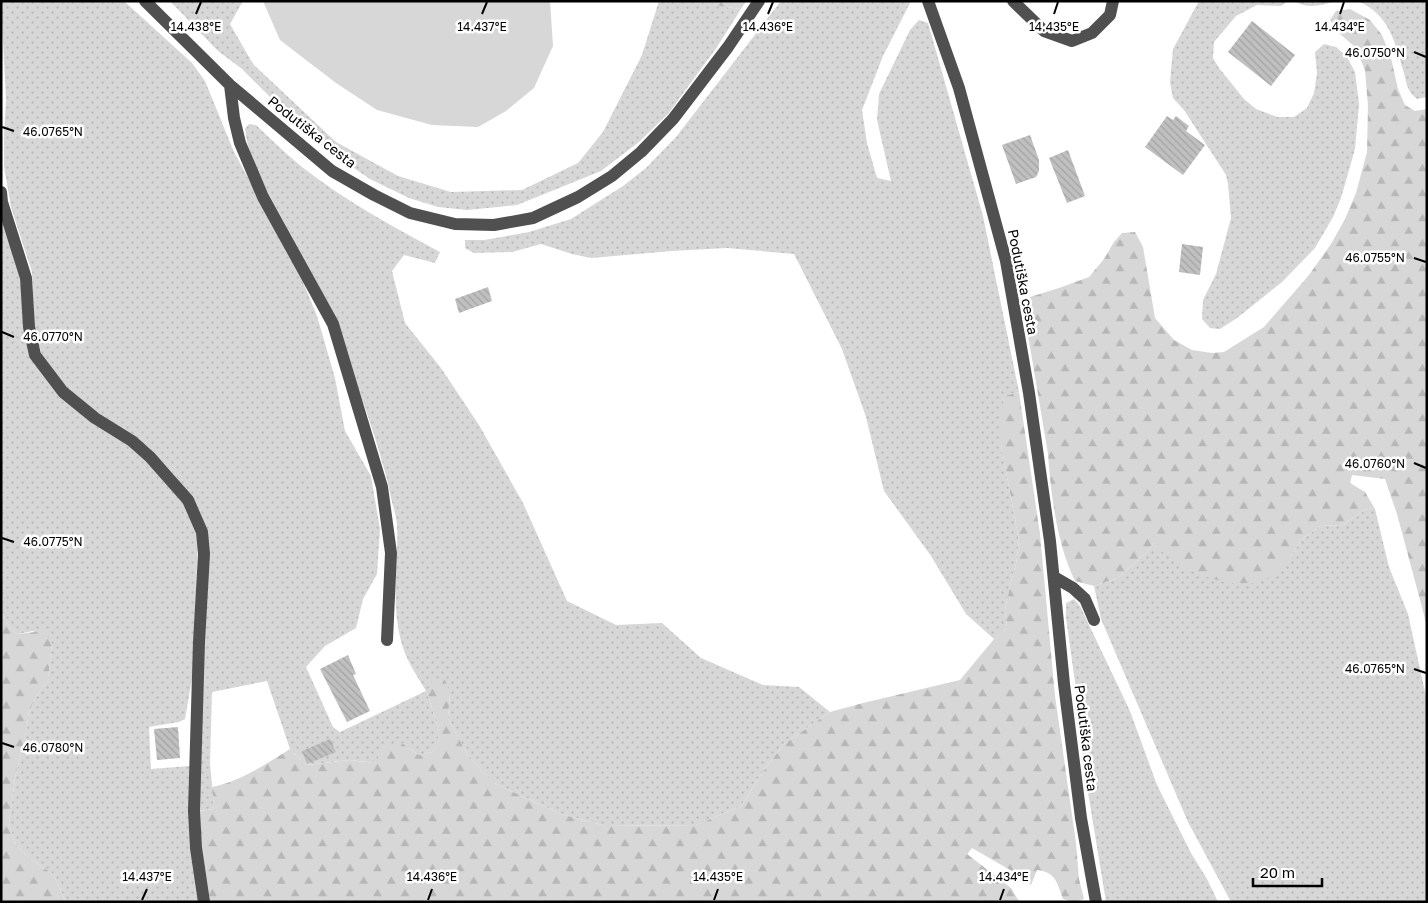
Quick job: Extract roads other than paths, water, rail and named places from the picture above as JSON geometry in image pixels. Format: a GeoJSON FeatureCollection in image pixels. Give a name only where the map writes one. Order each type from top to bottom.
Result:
{"type":"FeatureCollection","features":[{"type":"Feature","properties":{"kind":"street","name":"Podutiška cesta"},"geometry":{"type":"LineString","coordinates":[[145,1],[230,85],[332,171],[374,196],[410,213],[455,224],[494,225],[533,218],[578,197],[612,176],[641,152],[673,119],[728,47],[759,1]]}},
{"type":"Feature","properties":{"kind":"street","name":"Podutiška cesta"},"geometry":{"type":"LineString","coordinates":[[928,1],[959,88],[1006,261],[1030,403],[1050,541],[1064,684],[1081,818],[1096,902]]}},
{"type":"Feature","properties":{"kind":"street"},"geometry":{"type":"LineString","coordinates":[[1013,1],[1044,32],[1072,40],[1092,33],[1110,15],[1114,1]]}},
{"type":"Feature","properties":{"kind":"street"},"geometry":{"type":"LineString","coordinates":[[230,85],[234,118],[240,143],[263,197],[333,324],[382,487],[391,553],[387,640]]}},
{"type":"Feature","properties":{"kind":"street"},"geometry":{"type":"LineString","coordinates":[[1,192],[2,202],[26,278],[29,327],[35,354],[63,392],[95,418],[132,441],[150,457],[188,500],[202,532],[204,554],[194,811],[196,848],[204,902]]}},
{"type":"Feature","properties":{"kind":"street"},"geometry":{"type":"LineString","coordinates":[[1054,578],[1072,588],[1085,599],[1094,620]]}}]}
